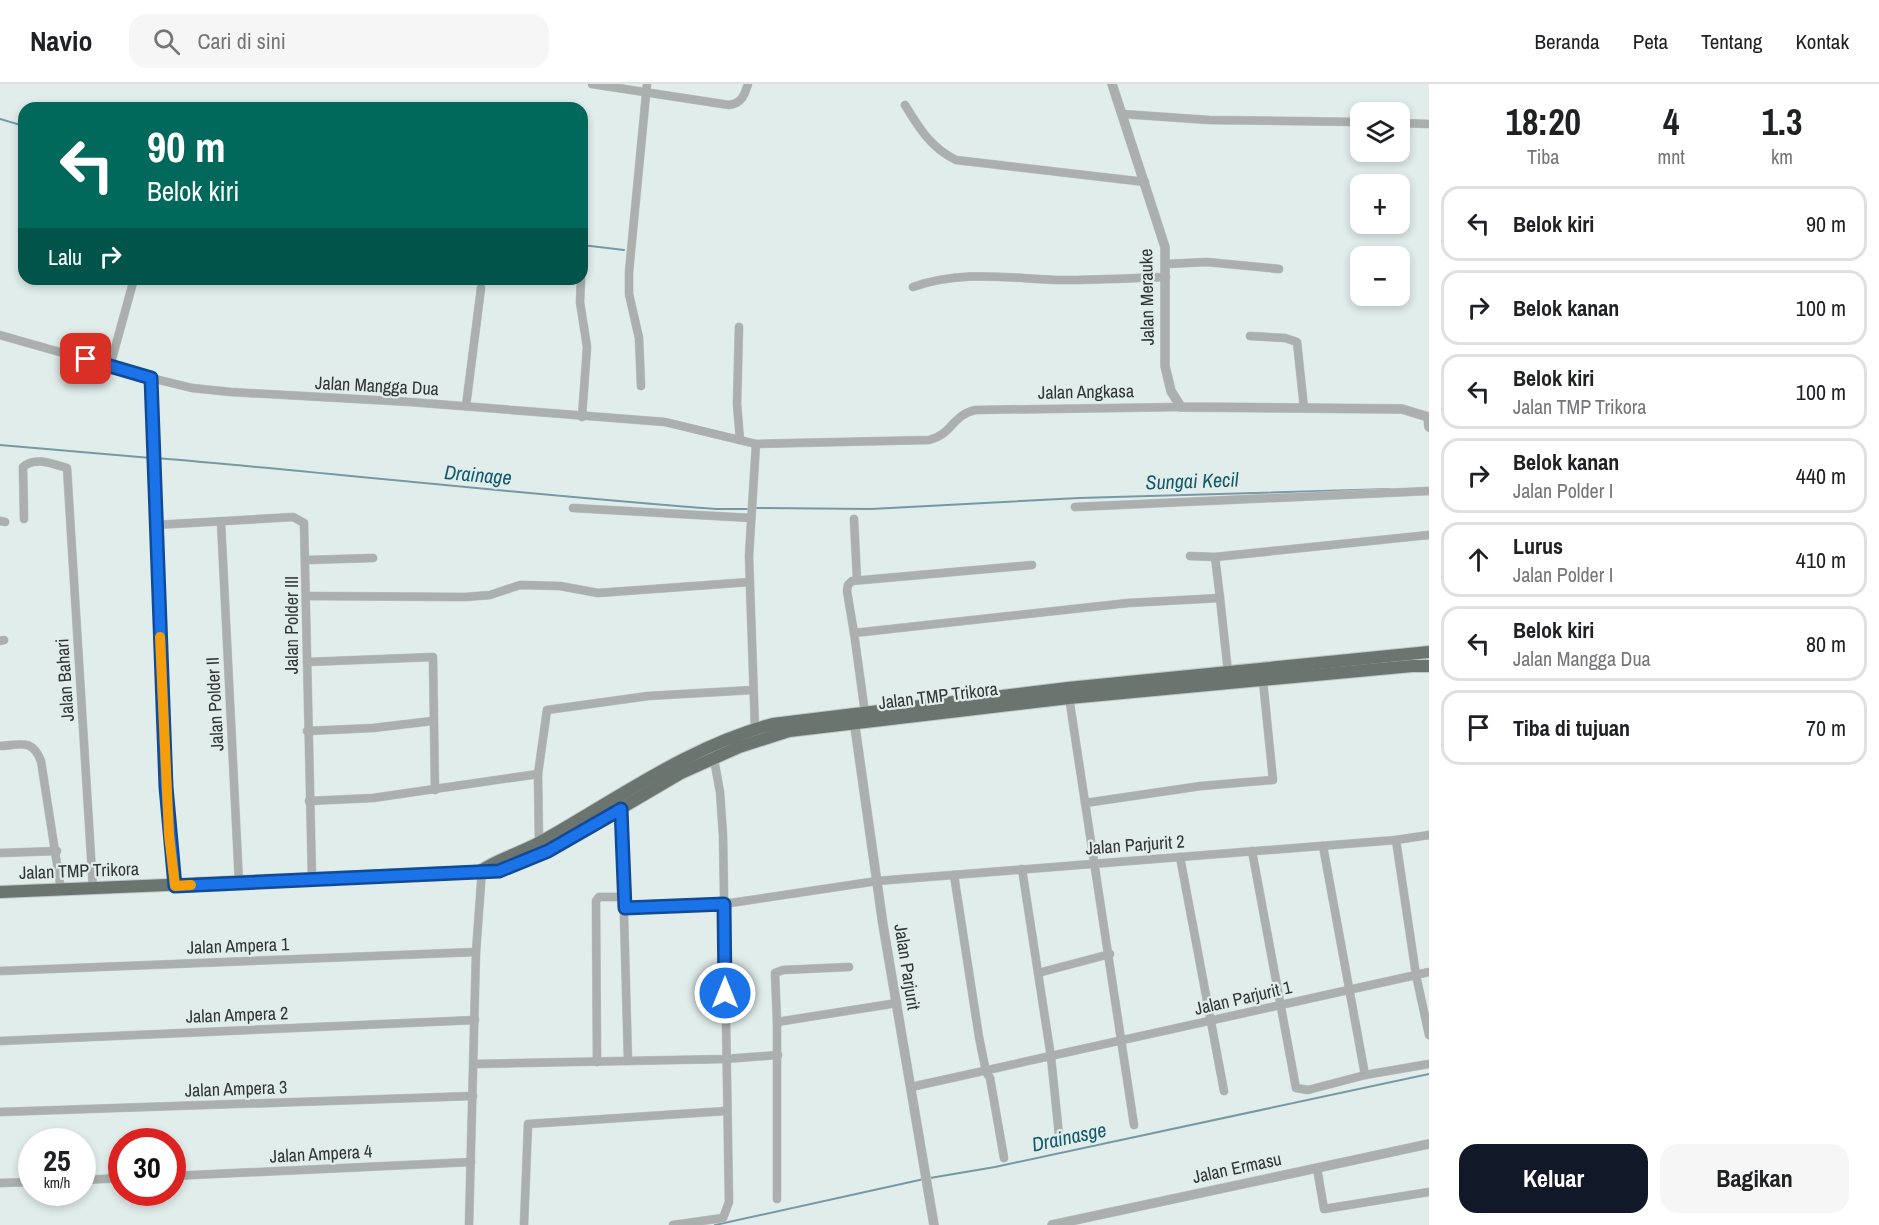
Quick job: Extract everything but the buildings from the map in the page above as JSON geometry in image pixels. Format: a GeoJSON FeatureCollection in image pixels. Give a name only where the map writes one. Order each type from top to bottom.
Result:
{"type":"FeatureCollection","features":[{"type":"Feature","properties":{"kind":"highway","name":"Jalan TMP Trikora"},"geometry":{"type":"LineString","coordinates":[[482,870],[681,773],[759,739],[789,731],[858,717],[954,703],[1249,676],[1429,652]]}},
{"type":"Feature","properties":{"kind":"highway","name":"Jalan TMP Trikora"},"geometry":{"type":"LineString","coordinates":[[0,892],[499,871],[526,861],[684,760],[756,729],[798,720],[858,717],[1228,672],[1263,681],[1429,666]]}},
{"type":"Feature","properties":{"kind":"street"},"geometry":{"type":"LineString","coordinates":[[592,84],[647,88],[729,105],[738,104],[748,84]]}},
{"type":"Feature","properties":{"kind":"street","name":"Jalan Merauke"},"geometry":{"type":"LineString","coordinates":[[1112,84],[1161,232],[1166,264],[1165,366],[1171,391],[1181,407]]}},
{"type":"Feature","properties":{"kind":"street"},"geometry":{"type":"LineString","coordinates":[[641,386],[639,331],[629,294],[629,272],[647,88]]}},
{"type":"Feature","properties":{"kind":"street"},"geometry":{"type":"LineString","coordinates":[[905,105],[922,134],[942,153],[956,160],[1145,182]]}},
{"type":"Feature","properties":{"kind":"street"},"geometry":{"type":"LineString","coordinates":[[1122,114],[1209,120],[1350,122]]}},
{"type":"Feature","properties":{"kind":"street"},"geometry":{"type":"LineString","coordinates":[[1410,123],[1429,124]]}},
{"type":"Feature","properties":{"kind":"street"},"geometry":{"type":"LineString","coordinates":[[1166,264],[1207,262],[1280,269]]}},
{"type":"Feature","properties":{"kind":"street"},"geometry":{"type":"LineString","coordinates":[[913,286],[938,278],[964,275],[1064,280],[1166,277]]}},
{"type":"Feature","properties":{"kind":"street"},"geometry":{"type":"LineString","coordinates":[[110,366],[132,285]]}},
{"type":"Feature","properties":{"kind":"street"},"geometry":{"type":"LineString","coordinates":[[581,285],[580,302],[587,347],[582,417]]}},
{"type":"Feature","properties":{"kind":"street"},"geometry":{"type":"LineString","coordinates":[[466,406],[481,288]]}},
{"type":"Feature","properties":{"kind":"street"},"geometry":{"type":"LineString","coordinates":[[739,327],[737,404],[740,440]]}},
{"type":"Feature","properties":{"kind":"street","name":"Jalan Mangga Dua"},"geometry":{"type":"LineString","coordinates":[[0,336],[192,388],[665,422],[756,444]]}},
{"type":"Feature","properties":{"kind":"street"},"geometry":{"type":"LineString","coordinates":[[1250,336],[1286,338],[1297,342],[1304,408]]}},
{"type":"Feature","properties":{"kind":"street"},"geometry":{"type":"LineString","coordinates":[[151,378],[169,835],[175,886]]}},
{"type":"Feature","properties":{"kind":"street","name":"Jalan Angkasa"},"geometry":{"type":"LineString","coordinates":[[756,444],[929,440],[946,434],[958,416],[975,410],[1181,407],[1402,409],[1429,420]]}},
{"type":"Feature","properties":{"kind":"street"},"geometry":{"type":"LineString","coordinates":[[756,444],[752,492],[750,582],[756,729]]}},
{"type":"Feature","properties":{"kind":"street","name":"Jalan Bahari"},"geometry":{"type":"LineString","coordinates":[[24,519],[23,467],[27,463],[38,461],[67,468],[93,889]]}},
{"type":"Feature","properties":{"kind":"street"},"geometry":{"type":"LineString","coordinates":[[1075,507],[1429,491]]}},
{"type":"Feature","properties":{"kind":"street"},"geometry":{"type":"LineString","coordinates":[[573,508],[751,515]]}},
{"type":"Feature","properties":{"kind":"street","name":"Jalan Polder III"},"geometry":{"type":"LineString","coordinates":[[155,525],[300,519],[306,529],[307,731],[312,879]]}},
{"type":"Feature","properties":{"kind":"street"},"geometry":{"type":"LineString","coordinates":[[854,519],[857,580]]}},
{"type":"Feature","properties":{"kind":"street","name":"Jalan Polder II"},"geometry":{"type":"LineString","coordinates":[[221,522],[239,883]]}},
{"type":"Feature","properties":{"kind":"street"},"geometry":{"type":"LineString","coordinates":[[1190,556],[1215,557],[1429,535]]}},
{"type":"Feature","properties":{"kind":"street"},"geometry":{"type":"LineString","coordinates":[[1215,557],[1228,672]]}},
{"type":"Feature","properties":{"kind":"street"},"geometry":{"type":"LineString","coordinates":[[307,560],[373,558]]}},
{"type":"Feature","properties":{"kind":"street"},"geometry":{"type":"LineString","coordinates":[[858,717],[854,633],[848,585],[857,580],[1032,565]]}},
{"type":"Feature","properties":{"kind":"street"},"geometry":{"type":"LineString","coordinates":[[307,596],[465,597],[490,596],[520,585],[560,586],[598,592],[750,582]]}},
{"type":"Feature","properties":{"kind":"street"},"geometry":{"type":"LineString","coordinates":[[854,633],[1128,603],[1220,598]]}},
{"type":"Feature","properties":{"kind":"street"},"geometry":{"type":"LineString","coordinates":[[307,662],[433,657],[432,721],[435,790]]}},
{"type":"Feature","properties":{"kind":"street"},"geometry":{"type":"LineString","coordinates":[[1086,803],[1201,786],[1273,780],[1263,681]]}},
{"type":"Feature","properties":{"kind":"street"},"geometry":{"type":"LineString","coordinates":[[539,843],[538,774],[545,716],[552,707],[648,696],[753,690]]}},
{"type":"Feature","properties":{"kind":"street"},"geometry":{"type":"LineString","coordinates":[[1068,693],[1110,954],[1134,1125]]}},
{"type":"Feature","properties":{"kind":"street","name":"Jalan Parjurit"},"geometry":{"type":"LineString","coordinates":[[858,717],[877,881],[934,1225]]}},
{"type":"Feature","properties":{"kind":"street"},"geometry":{"type":"LineString","coordinates":[[307,731],[373,728],[432,721]]}},
{"type":"Feature","properties":{"kind":"street"},"geometry":{"type":"LineString","coordinates":[[0,746],[29,744],[36,748],[41,761],[57,851],[61,890]]}},
{"type":"Feature","properties":{"kind":"street"},"geometry":{"type":"LineString","coordinates":[[673,1225],[716,1220],[727,1215],[729,1202],[722,815],[714,759]]}},
{"type":"Feature","properties":{"kind":"street"},"geometry":{"type":"LineString","coordinates":[[309,801],[374,798],[538,774]]}},
{"type":"Feature","properties":{"kind":"street"},"geometry":{"type":"LineString","coordinates":[[620,803],[628,1061]]}},
{"type":"Feature","properties":{"kind":"street"},"geometry":{"type":"LineString","coordinates":[[1429,835],[1396,840],[1416,975],[1429,1035]]}},
{"type":"Feature","properties":{"kind":"street","name":"Jalan Parjurit 2"},"geometry":{"type":"LineString","coordinates":[[625,908],[724,904],[877,881],[1396,840]]}},
{"type":"Feature","properties":{"kind":"street"},"geometry":{"type":"LineString","coordinates":[[1323,846],[1365,1074]]}},
{"type":"Feature","properties":{"kind":"street"},"geometry":{"type":"LineString","coordinates":[[0,853],[57,851]]}},
{"type":"Feature","properties":{"kind":"street"},"geometry":{"type":"LineString","coordinates":[[1252,851],[1296,1088],[1308,1090],[1365,1074],[1429,1064]]}},
{"type":"Feature","properties":{"kind":"street"},"geometry":{"type":"LineString","coordinates":[[1180,857],[1224,1091]]}},
{"type":"Feature","properties":{"kind":"street"},"geometry":{"type":"LineString","coordinates":[[1022,869],[1051,1057],[1059,1135]]}},
{"type":"Feature","properties":{"kind":"street"},"geometry":{"type":"LineString","coordinates":[[469,1225],[476,952],[482,870]]}},
{"type":"Feature","properties":{"kind":"street"},"geometry":{"type":"LineString","coordinates":[[954,875],[986,1072],[990,1078],[1004,1158]]}},
{"type":"Feature","properties":{"kind":"street"},"geometry":{"type":"LineString","coordinates":[[597,1062],[596,901],[599,897],[624,897]]}},
{"type":"Feature","properties":{"kind":"street","name":"Jalan Ampera 1"},"geometry":{"type":"LineString","coordinates":[[0,971],[476,952]]}},
{"type":"Feature","properties":{"kind":"street"},"geometry":{"type":"LineString","coordinates":[[1038,972],[1110,954]]}},
{"type":"Feature","properties":{"kind":"street"},"geometry":{"type":"LineString","coordinates":[[777,1198],[778,1054],[775,973],[783,970],[849,967]]}},
{"type":"Feature","properties":{"kind":"street","name":"Jalan Parjurit 1"},"geometry":{"type":"LineString","coordinates":[[911,1087],[1429,972]]}},
{"type":"Feature","properties":{"kind":"street"},"geometry":{"type":"LineString","coordinates":[[777,1022],[897,1003]]}},
{"type":"Feature","properties":{"kind":"street","name":"Jalan Ampera 2"},"geometry":{"type":"LineString","coordinates":[[0,1041],[475,1020]]}},
{"type":"Feature","properties":{"kind":"street"},"geometry":{"type":"LineString","coordinates":[[474,1064],[725,1059],[778,1054]]}},
{"type":"Feature","properties":{"kind":"street","name":"Jalan Ampera 3"},"geometry":{"type":"LineString","coordinates":[[0,1112],[472,1096]]}},
{"type":"Feature","properties":{"kind":"street"},"geometry":{"type":"LineString","coordinates":[[524,1225],[528,1124],[726,1111]]}},
{"type":"Feature","properties":{"kind":"street","name":"Jalan Ermasu"},"geometry":{"type":"LineString","coordinates":[[1052,1225],[1429,1144]]}},
{"type":"Feature","properties":{"kind":"street","name":"Jalan Ampera 4"},"geometry":{"type":"LineString","coordinates":[[186,1175],[471,1162]]}},
{"type":"Feature","properties":{"kind":"street"},"geometry":{"type":"LineString","coordinates":[[1317,1168],[1324,1209],[1429,1192]]}},
{"type":"Feature","properties":{"kind":"street"},"geometry":{"type":"LineString","coordinates":[[0,1183],[18,1182]]}},
{"type":"Feature","properties":{"kind":"waterway"},"geometry":{"type":"LineString","coordinates":[[0,119],[18,124]]}},
{"type":"Feature","properties":{"kind":"waterway"},"geometry":{"type":"LineString","coordinates":[[588,246],[624,250]]}},
{"type":"Feature","properties":{"kind":"waterway","name":"Drainage"},"geometry":{"type":"LineString","coordinates":[[0,445],[151,458]]}},
{"type":"Feature","properties":{"kind":"waterway","name":"Drainage"},"geometry":{"type":"LineString","coordinates":[[157,458],[506,491],[716,509],[749,509]]}},
{"type":"Feature","properties":{"kind":"waterway","name":"Sungai Kecil"},"geometry":{"type":"LineString","coordinates":[[754,508],[871,509],[1079,498],[1390,489]]}},
{"type":"Feature","properties":{"kind":"waterway","name":"Drainasge"},"geometry":{"type":"LineString","coordinates":[[930,1178],[995,1167],[1429,1074]]}},
{"type":"Feature","properties":{"kind":"waterway","name":"Drainasge"},"geometry":{"type":"LineString","coordinates":[[715,1225],[924,1179]]}},
{"type":"Feature","properties":{"kind":"slow traffic"},"geometry":{"type":"LineString","coordinates":[[160,637],[169,835],[175,886],[191,885]]}},
{"type":"Feature","properties":{"kind":"route"},"geometry":{"type":"LineString","coordinates":[[86,359],[151,378],[152,461],[166,787],[175,886],[499,871],[548,851],[621,809],[625,908],[724,904],[725,993]]}}]}
